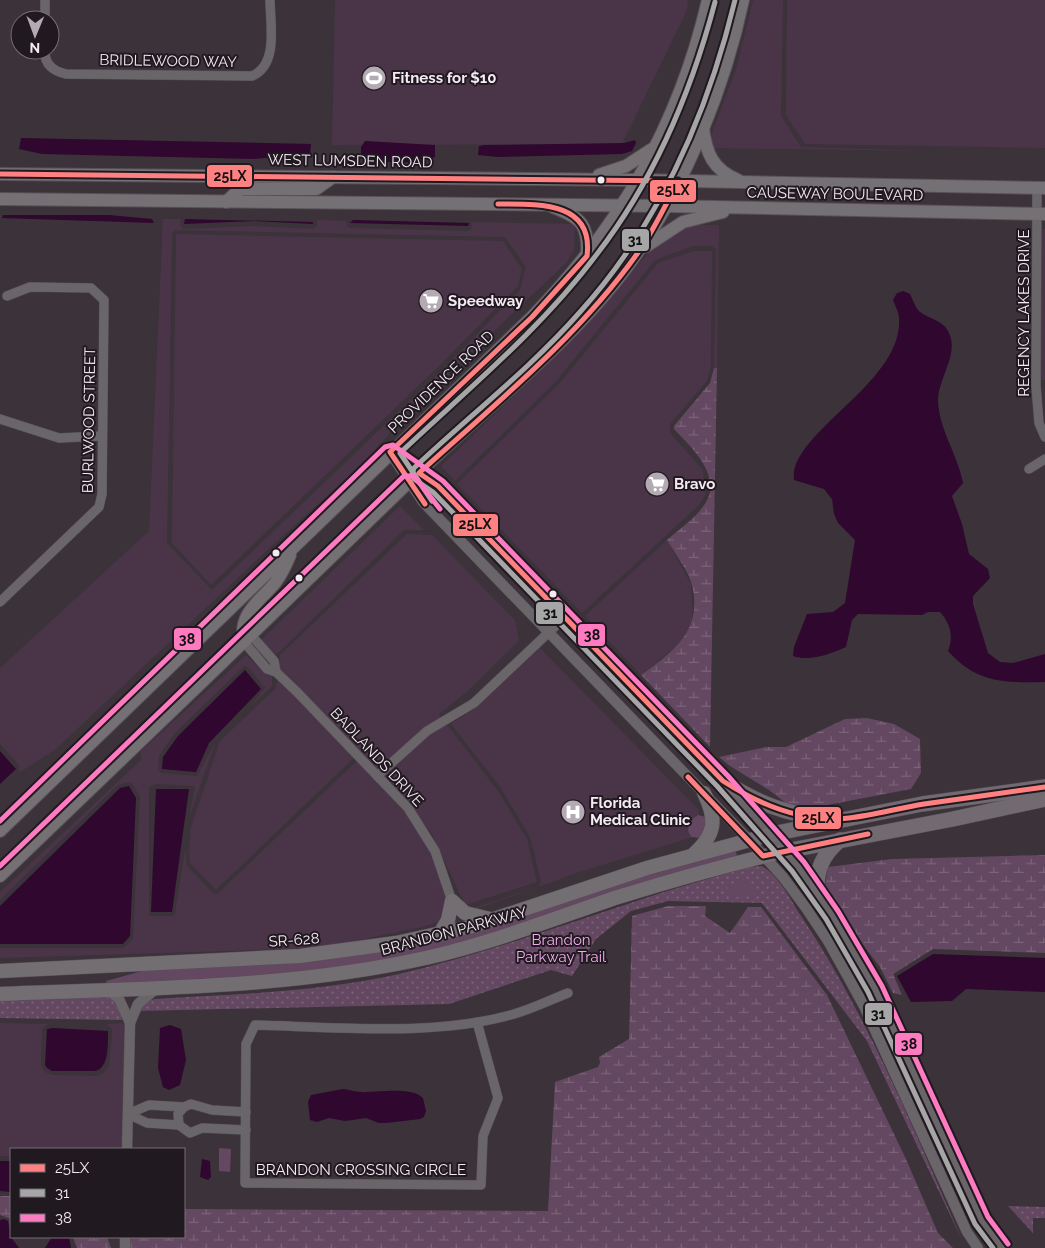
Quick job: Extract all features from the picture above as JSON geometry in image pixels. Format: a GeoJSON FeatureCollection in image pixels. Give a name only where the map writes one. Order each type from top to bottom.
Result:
{"type":"FeatureCollection","features":[{"type":"Feature","properties":{"kind":"highway"},"geometry":{"type":"LineString","coordinates":[[723,780],[756,801],[780,810],[804,816],[848,818]]}},
{"type":"Feature","properties":{"kind":"highway"},"geometry":{"type":"LineString","coordinates":[[772,834],[922,804],[1045,787]]}},
{"type":"Feature","properties":{"kind":"highway"},"geometry":{"type":"LineString","coordinates":[[786,851],[988,812],[1045,799]]}},
{"type":"Feature","properties":{"kind":"highway"},"geometry":{"type":"LineString","coordinates":[[817,893],[818,871],[821,862],[841,840]]}},
{"type":"Feature","properties":{"kind":"main road","name":"PROVIDENCE ROAD"},"geometry":{"type":"LineString","coordinates":[[0,831],[390,452],[532,317],[587,256],[624,206],[656,146],[689,68],[708,0]]}},
{"type":"Feature","properties":{"kind":"main road"},"geometry":{"type":"LineString","coordinates":[[0,876],[419,472],[562,341],[598,303],[637,253],[678,181],[703,126],[726,63],[743,0]]}},
{"type":"Feature","properties":{"kind":"main road"},"geometry":{"type":"LineString","coordinates":[[703,126],[707,152],[711,160],[725,174],[742,182]]}},
{"type":"Feature","properties":{"kind":"main road"},"geometry":{"type":"LineString","coordinates":[[585,179],[626,166],[656,146]]}},
{"type":"Feature","properties":{"kind":"main road","name":"WEST LUMSDEN ROAD"},"geometry":{"type":"LineString","coordinates":[[0,174],[639,180]]}},
{"type":"Feature","properties":{"kind":"main road"},"geometry":{"type":"LineString","coordinates":[[226,202],[240,189],[316,189],[333,177]]}},
{"type":"Feature","properties":{"kind":"main road","name":"CAUSEWAY BOULEVARD"},"geometry":{"type":"LineString","coordinates":[[639,180],[1041,188]]}},
{"type":"Feature","properties":{"kind":"main road"},"geometry":{"type":"LineString","coordinates":[[0,199],[624,206]]}},
{"type":"Feature","properties":{"kind":"main road"},"geometry":{"type":"LineString","coordinates":[[546,204],[577,218],[585,227],[588,240],[587,256]]}},
{"type":"Feature","properties":{"kind":"main road","name":"CAUSEWAY BOULEVARD"},"geometry":{"type":"LineString","coordinates":[[624,206],[1041,214]]}},
{"type":"Feature","properties":{"kind":"main road"},"geometry":{"type":"LineString","coordinates":[[637,253],[662,234],[683,222],[745,208]]}},
{"type":"Feature","properties":{"kind":"main road"},"geometry":{"type":"LineString","coordinates":[[247,639],[243,629],[248,613],[278,578],[292,548]]}},
{"type":"Feature","properties":{"kind":"main road"},"geometry":{"type":"LineString","coordinates":[[693,854],[708,839],[713,823],[704,793]]}},
{"type":"Feature","properties":{"kind":"main road","name":"BRANDON PARKWAY"},"geometry":{"type":"LineString","coordinates":[[494,920],[693,854],[772,834]]}},
{"type":"Feature","properties":{"kind":"main road","name":"BRANDON PARKWAY"},"geometry":{"type":"LineString","coordinates":[[0,994],[158,987],[324,976],[366,970],[431,957],[499,939],[619,897],[786,851]]}},
{"type":"Feature","properties":{"kind":"main road"},"geometry":{"type":"LineString","coordinates":[[439,935],[448,920],[452,901],[466,913],[494,920]]}},
{"type":"Feature","properties":{"kind":"main road","name":"SR-628"},"geometry":{"type":"LineString","coordinates":[[4,969],[300,956],[367,948],[439,935],[494,920]]}},
{"type":"Feature","properties":{"kind":"street","name":"BRIDLEWOOD WAY"},"geometry":{"type":"LineString","coordinates":[[46,60],[52,68],[66,74],[252,76],[264,69],[269,58],[270,0]]}},
{"type":"Feature","properties":{"kind":"street","name":"REGENCY LAKES DRIVE"},"geometry":{"type":"LineString","coordinates":[[1041,188],[1039,423],[1045,437]]}},
{"type":"Feature","properties":{"kind":"street","name":"BURLWOOD STREET"},"geometry":{"type":"LineString","coordinates":[[2,598],[99,506],[102,494],[104,300],[91,288],[30,287],[7,296]]}},
{"type":"Feature","properties":{"kind":"street"},"geometry":{"type":"LineString","coordinates":[[0,419],[59,438],[102,436]]}},
{"type":"Feature","properties":{"kind":"street"},"geometry":{"type":"LineString","coordinates":[[390,452],[438,486],[723,780],[786,851],[848,940],[876,989],[982,1221],[1002,1248]]}},
{"type":"Feature","properties":{"kind":"street"},"geometry":{"type":"LineString","coordinates":[[390,452],[423,502],[704,793],[763,856],[806,908],[828,940],[864,1006],[967,1232],[978,1248]]}},
{"type":"Feature","properties":{"kind":"street"},"geometry":{"type":"LineString","coordinates":[[1029,469],[1045,459]]}},
{"type":"Feature","properties":{"kind":"street"},"geometry":{"type":"LineString","coordinates":[[377,776],[427,731],[474,703],[565,617]]}},
{"type":"Feature","properties":{"kind":"street","name":"BADLANDS DRIVE"},"geometry":{"type":"LineString","coordinates":[[247,639],[267,669],[276,672],[408,808],[428,838],[440,864],[452,901]]}},
{"type":"Feature","properties":{"kind":"street"},"geometry":{"type":"LineString","coordinates":[[127,1148],[130,1023],[138,1004],[158,987]]}},
{"type":"Feature","properties":{"kind":"street"},"geometry":{"type":"LineString","coordinates":[[106,989],[119,999],[130,1023]]}},
{"type":"Feature","properties":{"kind":"street","name":"BRANDON CROSSING CIRCLE"},"geometry":{"type":"LineString","coordinates":[[478,1022],[498,1098],[483,1136],[482,1185],[245,1183],[246,1044],[255,1025],[428,1028],[478,1022],[515,1014],[568,993]]}},
{"type":"Feature","properties":{"kind":"street"},"geometry":{"type":"LineString","coordinates":[[128,1114],[149,1105],[184,1107],[192,1104],[202,1109],[246,1112]]}},
{"type":"Feature","properties":{"kind":"street"},"geometry":{"type":"LineString","coordinates":[[179,1125],[178,1114],[184,1107]]}},
{"type":"Feature","properties":{"kind":"street"},"geometry":{"type":"LineString","coordinates":[[202,1109],[206,1119],[202,1128]]}},
{"type":"Feature","properties":{"kind":"street"},"geometry":{"type":"LineString","coordinates":[[128,1114],[147,1123],[179,1125],[190,1133],[202,1128],[246,1130]]}},
{"type":"Feature","properties":{"kind":"shaded area"},"geometry":{"type":"Polygon","coordinates":[[[335,0],[688,0],[687,10],[622,144],[332,145],[335,0]]]}},
{"type":"Feature","properties":{"kind":"shaded area"},"geometry":{"type":"Polygon","coordinates":[[[753,0],[783,0],[781,116],[801,147],[934,151],[711,148],[709,141],[736,69],[753,0]]]}},
{"type":"Feature","properties":{"kind":"shaded area"},"geometry":{"type":"Polygon","coordinates":[[[787,0],[1045,0],[1045,148],[805,144],[786,115],[787,0]]]}},
{"type":"Feature","properties":{"kind":"shaded area"},"geometry":{"type":"Polygon","coordinates":[[[21,138],[311,144],[310,154],[254,159],[42,154],[19,149],[21,138]]]}},
{"type":"Feature","properties":{"kind":"shaded area"},"geometry":{"type":"Polygon","coordinates":[[[635,140],[636,143],[632,151],[622,154],[498,157],[478,155],[479,146],[484,145],[624,143],[635,140]]]}},
{"type":"Feature","properties":{"kind":"shaded area"},"geometry":{"type":"Polygon","coordinates":[[[365,141],[435,145],[435,157],[407,162],[388,162],[370,159],[361,156],[361,147],[365,141]]]}},
{"type":"Feature","properties":{"kind":"shaded area"},"geometry":{"type":"Polygon","coordinates":[[[3,215],[109,215],[152,219],[154,223],[2,218],[3,215]]]}},
{"type":"Feature","properties":{"kind":"shaded area"},"geometry":{"type":"Polygon","coordinates":[[[163,219],[181,219],[180,226],[184,229],[254,226],[312,229],[317,226],[317,220],[346,221],[347,226],[350,228],[468,231],[471,229],[473,222],[575,224],[574,250],[566,263],[403,417],[367,460],[275,543],[56,749],[19,773],[19,765],[0,744],[0,668],[149,531],[163,219]],[[175,230],[172,234],[167,543],[212,590],[444,368],[520,290],[526,267],[505,237],[175,230]]]}},
{"type":"Feature","properties":{"kind":"shaded area"},"geometry":{"type":"Polygon","coordinates":[[[185,219],[313,222],[313,224],[254,221],[184,224],[185,219]]]}},
{"type":"Feature","properties":{"kind":"shaded area"},"geometry":{"type":"Polygon","coordinates":[[[353,220],[469,223],[468,226],[350,223],[353,220]]]}},
{"type":"Feature","properties":{"kind":"shaded area"},"geometry":{"type":"Polygon","coordinates":[[[692,225],[719,225],[717,368],[714,368],[716,249],[712,246],[693,246],[655,260],[556,381],[455,481],[441,466],[570,342],[650,251],[678,230],[692,225]]]}},
{"type":"Feature","properties":{"kind":"shaded area"},"geometry":{"type":"Polygon","coordinates":[[[1042,229],[1045,229],[1045,380],[1041,380],[1042,229]]]}},
{"type":"Feature","properties":{"kind":"shaded area"},"geometry":{"type":"Polygon","coordinates":[[[176,234],[503,241],[522,269],[518,286],[441,364],[211,585],[172,543],[176,234]]]}},
{"type":"Feature","properties":{"kind":"shaded area"},"geometry":{"type":"Polygon","coordinates":[[[694,251],[712,251],[711,366],[707,381],[670,424],[670,433],[703,470],[705,495],[699,505],[582,613],[457,484],[559,384],[658,263],[694,251]]]}},
{"type":"Feature","properties":{"kind":"shaded area"},"geometry":{"type":"Polygon","coordinates":[[[903,291],[910,294],[919,311],[940,322],[947,329],[951,341],[952,349],[939,391],[939,410],[963,483],[952,496],[962,524],[969,554],[988,569],[990,578],[973,596],[973,604],[988,653],[1000,662],[1013,663],[1045,654],[1045,682],[1017,682],[992,679],[969,669],[948,651],[951,640],[950,630],[940,612],[928,612],[922,615],[858,614],[852,620],[846,647],[827,655],[813,658],[793,656],[794,647],[807,614],[833,612],[845,603],[855,540],[838,523],[834,514],[832,499],[824,489],[794,480],[797,462],[809,444],[884,364],[896,342],[899,318],[893,300],[897,293],[903,291]]]}},
{"type":"Feature","properties":{"kind":"shaded area"},"geometry":{"type":"Polygon","coordinates":[[[400,506],[424,530],[404,530],[276,655],[261,640],[400,506]]]}},
{"type":"Feature","properties":{"kind":"shaded area"},"geometry":{"type":"Polygon","coordinates":[[[407,534],[432,535],[515,620],[519,641],[469,690],[439,714],[498,791],[527,839],[537,882],[465,905],[432,834],[361,751],[216,890],[190,863],[189,848],[191,827],[220,741],[276,688],[280,655],[407,534]]]}},
{"type":"Feature","properties":{"kind":"shaded area"},"geometry":{"type":"Polygon","coordinates":[[[667,540],[691,584],[693,622],[681,642],[641,675],[585,616],[667,540]]]}},
{"type":"Feature","properties":{"kind":"shaded area"},"geometry":{"type":"Polygon","coordinates":[[[540,648],[699,810],[700,835],[579,872],[544,885],[473,910],[470,909],[538,887],[541,881],[530,837],[501,788],[451,724],[477,707],[540,648]]]}},
{"type":"Feature","properties":{"kind":"shaded area"},"geometry":{"type":"Polygon","coordinates":[[[246,655],[264,673],[272,676],[272,686],[249,708],[265,688],[248,667],[244,666],[175,733],[159,756],[158,770],[161,773],[197,776],[215,743],[189,818],[195,786],[156,784],[149,787],[149,916],[173,916],[175,914],[185,850],[187,866],[213,893],[217,894],[357,761],[404,811],[430,851],[447,899],[442,921],[345,943],[289,949],[0,958],[0,948],[123,948],[133,939],[140,796],[131,782],[118,785],[0,900],[0,892],[141,760],[141,751],[246,655]]]}},
{"type":"Feature","properties":{"kind":"shaded area"},"geometry":{"type":"Polygon","coordinates":[[[245,670],[261,689],[209,743],[196,772],[162,769],[163,757],[178,736],[245,670]]]}},
{"type":"Feature","properties":{"kind":"shaded area"},"geometry":{"type":"Polygon","coordinates":[[[0,751],[16,769],[0,784],[0,751]]]}},
{"type":"Feature","properties":{"kind":"shaded area"},"geometry":{"type":"Polygon","coordinates":[[[129,786],[136,798],[130,936],[123,944],[0,944],[0,906],[120,788],[129,786]]]}},
{"type":"Feature","properties":{"kind":"shaded area"},"geometry":{"type":"Polygon","coordinates":[[[156,789],[189,789],[172,912],[151,912],[156,789]]]}},
{"type":"Feature","properties":{"kind":"shaded area"},"geometry":{"type":"Polygon","coordinates":[[[933,954],[1045,958],[1045,992],[966,989],[952,1001],[911,1002],[897,976],[933,954]]]}},
{"type":"Feature","properties":{"kind":"shaded area"},"geometry":{"type":"Polygon","coordinates":[[[0,1023],[48,1024],[42,1029],[41,1065],[45,1072],[52,1075],[95,1076],[103,1074],[109,1066],[112,1029],[107,1024],[125,1023],[122,1148],[10,1148],[10,1156],[0,1156],[0,1023]]]}},
{"type":"Feature","properties":{"kind":"shaded area"},"geometry":{"type":"Polygon","coordinates":[[[170,1025],[181,1029],[186,1060],[180,1085],[169,1090],[163,1087],[158,1068],[160,1028],[170,1025]]]}},
{"type":"Feature","properties":{"kind":"shaded area"},"geometry":{"type":"Polygon","coordinates":[[[47,1029],[108,1031],[107,1055],[103,1066],[95,1071],[52,1071],[47,1068],[45,1065],[47,1029]]]}},
{"type":"Feature","properties":{"kind":"shaded area"},"geometry":{"type":"Polygon","coordinates":[[[343,1089],[361,1092],[412,1092],[423,1098],[426,1111],[424,1117],[420,1119],[386,1123],[379,1123],[366,1118],[345,1121],[329,1118],[317,1122],[310,1120],[308,1102],[311,1095],[343,1089]]]}},
{"type":"Feature","properties":{"kind":"shaded area"},"geometry":{"type":"Polygon","coordinates":[[[202,1159],[210,1161],[211,1177],[208,1180],[200,1177],[202,1159]]]}},
{"type":"Feature","properties":{"kind":"shaded area"},"geometry":{"type":"Polygon","coordinates":[[[0,1161],[10,1161],[10,1192],[0,1191],[0,1161]]]}},
{"type":"Feature","properties":{"kind":"shaded area"},"geometry":{"type":"Polygon","coordinates":[[[0,1220],[8,1221],[10,1238],[19,1248],[0,1248],[0,1220]]]}},
{"type":"Feature","properties":{"kind":"shaded area"},"geometry":{"type":"Polygon","coordinates":[[[51,1238],[69,1238],[71,1248],[45,1248],[51,1238]]]}},
{"type":"Feature","properties":{"kind":"green space"},"geometry":{"type":"Polygon","coordinates":[[[714,368],[717,368],[710,747],[641,675],[675,648],[689,627],[693,615],[694,601],[690,579],[667,540],[702,508],[708,497],[709,476],[698,455],[674,429],[674,426],[710,383],[714,368]]]}},
{"type":"Feature","properties":{"kind":"green space"},"geometry":{"type":"Polygon","coordinates":[[[867,718],[894,724],[920,739],[921,773],[911,789],[801,810],[791,807],[719,757],[766,747],[786,747],[845,719],[867,718]]]}},
{"type":"Feature","properties":{"kind":"green space"},"geometry":{"type":"Polygon","coordinates":[[[698,815],[706,817],[706,826],[700,838],[692,837],[688,831],[690,822],[698,815]]]}},
{"type":"Feature","properties":{"kind":"green space"},"geometry":{"type":"Polygon","coordinates":[[[736,851],[737,857],[468,942],[381,962],[272,975],[107,984],[106,981],[149,969],[363,954],[736,851]]]}},
{"type":"Feature","properties":{"kind":"green space"},"geometry":{"type":"Polygon","coordinates":[[[1045,855],[1045,953],[933,949],[893,974],[902,995],[893,993],[880,967],[834,907],[825,886],[828,867],[892,859],[1045,855]]]}},
{"type":"Feature","properties":{"kind":"green space","name":"Brandon Parkway Trail"},"geometry":{"type":"Polygon","coordinates":[[[762,866],[774,876],[784,889],[826,955],[870,1035],[909,1118],[964,1244],[867,1041],[762,903],[668,901],[631,911],[596,939],[572,976],[551,970],[449,1004],[138,1011],[147,1001],[155,999],[308,989],[399,974],[487,950],[706,879],[750,867],[762,866]]]}},
{"type":"Feature","properties":{"kind":"green space"},"geometry":{"type":"Polygon","coordinates":[[[741,881],[756,885],[757,891],[755,895],[740,898],[728,893],[727,885],[741,881]]]}},
{"type":"Feature","properties":{"kind":"green space"},"geometry":{"type":"Polygon","coordinates":[[[668,906],[706,906],[705,916],[730,933],[748,907],[761,907],[827,995],[905,1157],[938,1233],[953,1248],[129,1248],[130,1238],[185,1238],[185,1209],[548,1211],[555,1082],[598,1067],[600,1063],[599,1057],[629,1039],[632,916],[668,906]]]}},
{"type":"Feature","properties":{"kind":"green space"},"geometry":{"type":"Polygon","coordinates":[[[109,996],[118,1004],[122,1020],[0,1018],[0,999],[109,996]]]}},
{"type":"Feature","properties":{"kind":"green space"},"geometry":{"type":"Polygon","coordinates":[[[219,1148],[231,1149],[230,1172],[219,1171],[219,1148]]]}},
{"type":"Feature","properties":{"kind":"green space"},"geometry":{"type":"Polygon","coordinates":[[[0,1196],[10,1196],[10,1219],[0,1215],[0,1196]]]}},
{"type":"Feature","properties":{"kind":"green space"},"geometry":{"type":"Polygon","coordinates":[[[1008,1206],[1045,1207],[1045,1218],[1033,1218],[1033,1233],[1008,1206]]]}},
{"type":"Feature","properties":{"kind":"green space"},"geometry":{"type":"Polygon","coordinates":[[[73,1238],[107,1238],[111,1248],[77,1248],[73,1238]]]}},
{"type":"Feature","properties":{"kind":"transit line","name":"31"},"geometry":{"type":"LineString","coordinates":[[735,0],[724,43],[695,126],[657,205],[634,242],[608,278],[561,333],[520,373],[414,468],[412,474],[414,479],[433,492],[717,786],[792,871],[826,919],[868,992],[975,1224],[993,1248]]}},
{"type":"Feature","properties":{"kind":"transit line","name":"31"},"geometry":{"type":"LineString","coordinates":[[432,501],[400,453],[503,358],[552,308],[597,254],[618,225],[637,196],[669,134],[695,69],[715,2]]}},
{"type":"Feature","properties":{"kind":"transit line","name":"25LX"},"geometry":{"type":"LineString","coordinates":[[0,174],[678,181],[643,246],[614,285],[562,342],[506,396],[419,473],[438,486],[723,781],[752,798],[799,815],[832,819],[858,817],[924,804],[1045,787]]}},
{"type":"Feature","properties":{"kind":"transit line","name":"25LX"},"geometry":{"type":"LineString","coordinates":[[425,504],[390,452],[532,317],[587,256],[587,238],[582,225],[572,215],[560,209],[546,206],[498,204]]}},
{"type":"Feature","properties":{"kind":"transit line","name":"38"},"geometry":{"type":"LineString","coordinates":[[0,821],[385,447],[393,445],[443,481],[728,776],[804,862],[838,911],[882,986],[988,1217],[1008,1244]]}},
{"type":"Feature","properties":{"kind":"transit line","name":"38"},"geometry":{"type":"LineString","coordinates":[[0,866],[404,476],[414,476],[440,509]]}},
{"type":"Feature","properties":{"kind":"transit line","name":"25LX"},"geometry":{"type":"LineString","coordinates":[[688,777],[763,856],[868,834]]}},
{"type":"Feature","properties":{"kind":"place","name":"Fitness for $10"},"geometry":{"type":"Point","coordinates":[374,78]}},
{"type":"Feature","properties":{"kind":"place","name":"Speedway"},"geometry":{"type":"Point","coordinates":[431,301]}},
{"type":"Feature","properties":{"kind":"place","name":"Bravo"},"geometry":{"type":"Point","coordinates":[657,484]}},
{"type":"Feature","properties":{"kind":"place","name":"Florida Medical Clinic"},"geometry":{"type":"Point","coordinates":[573,812]}}]}
